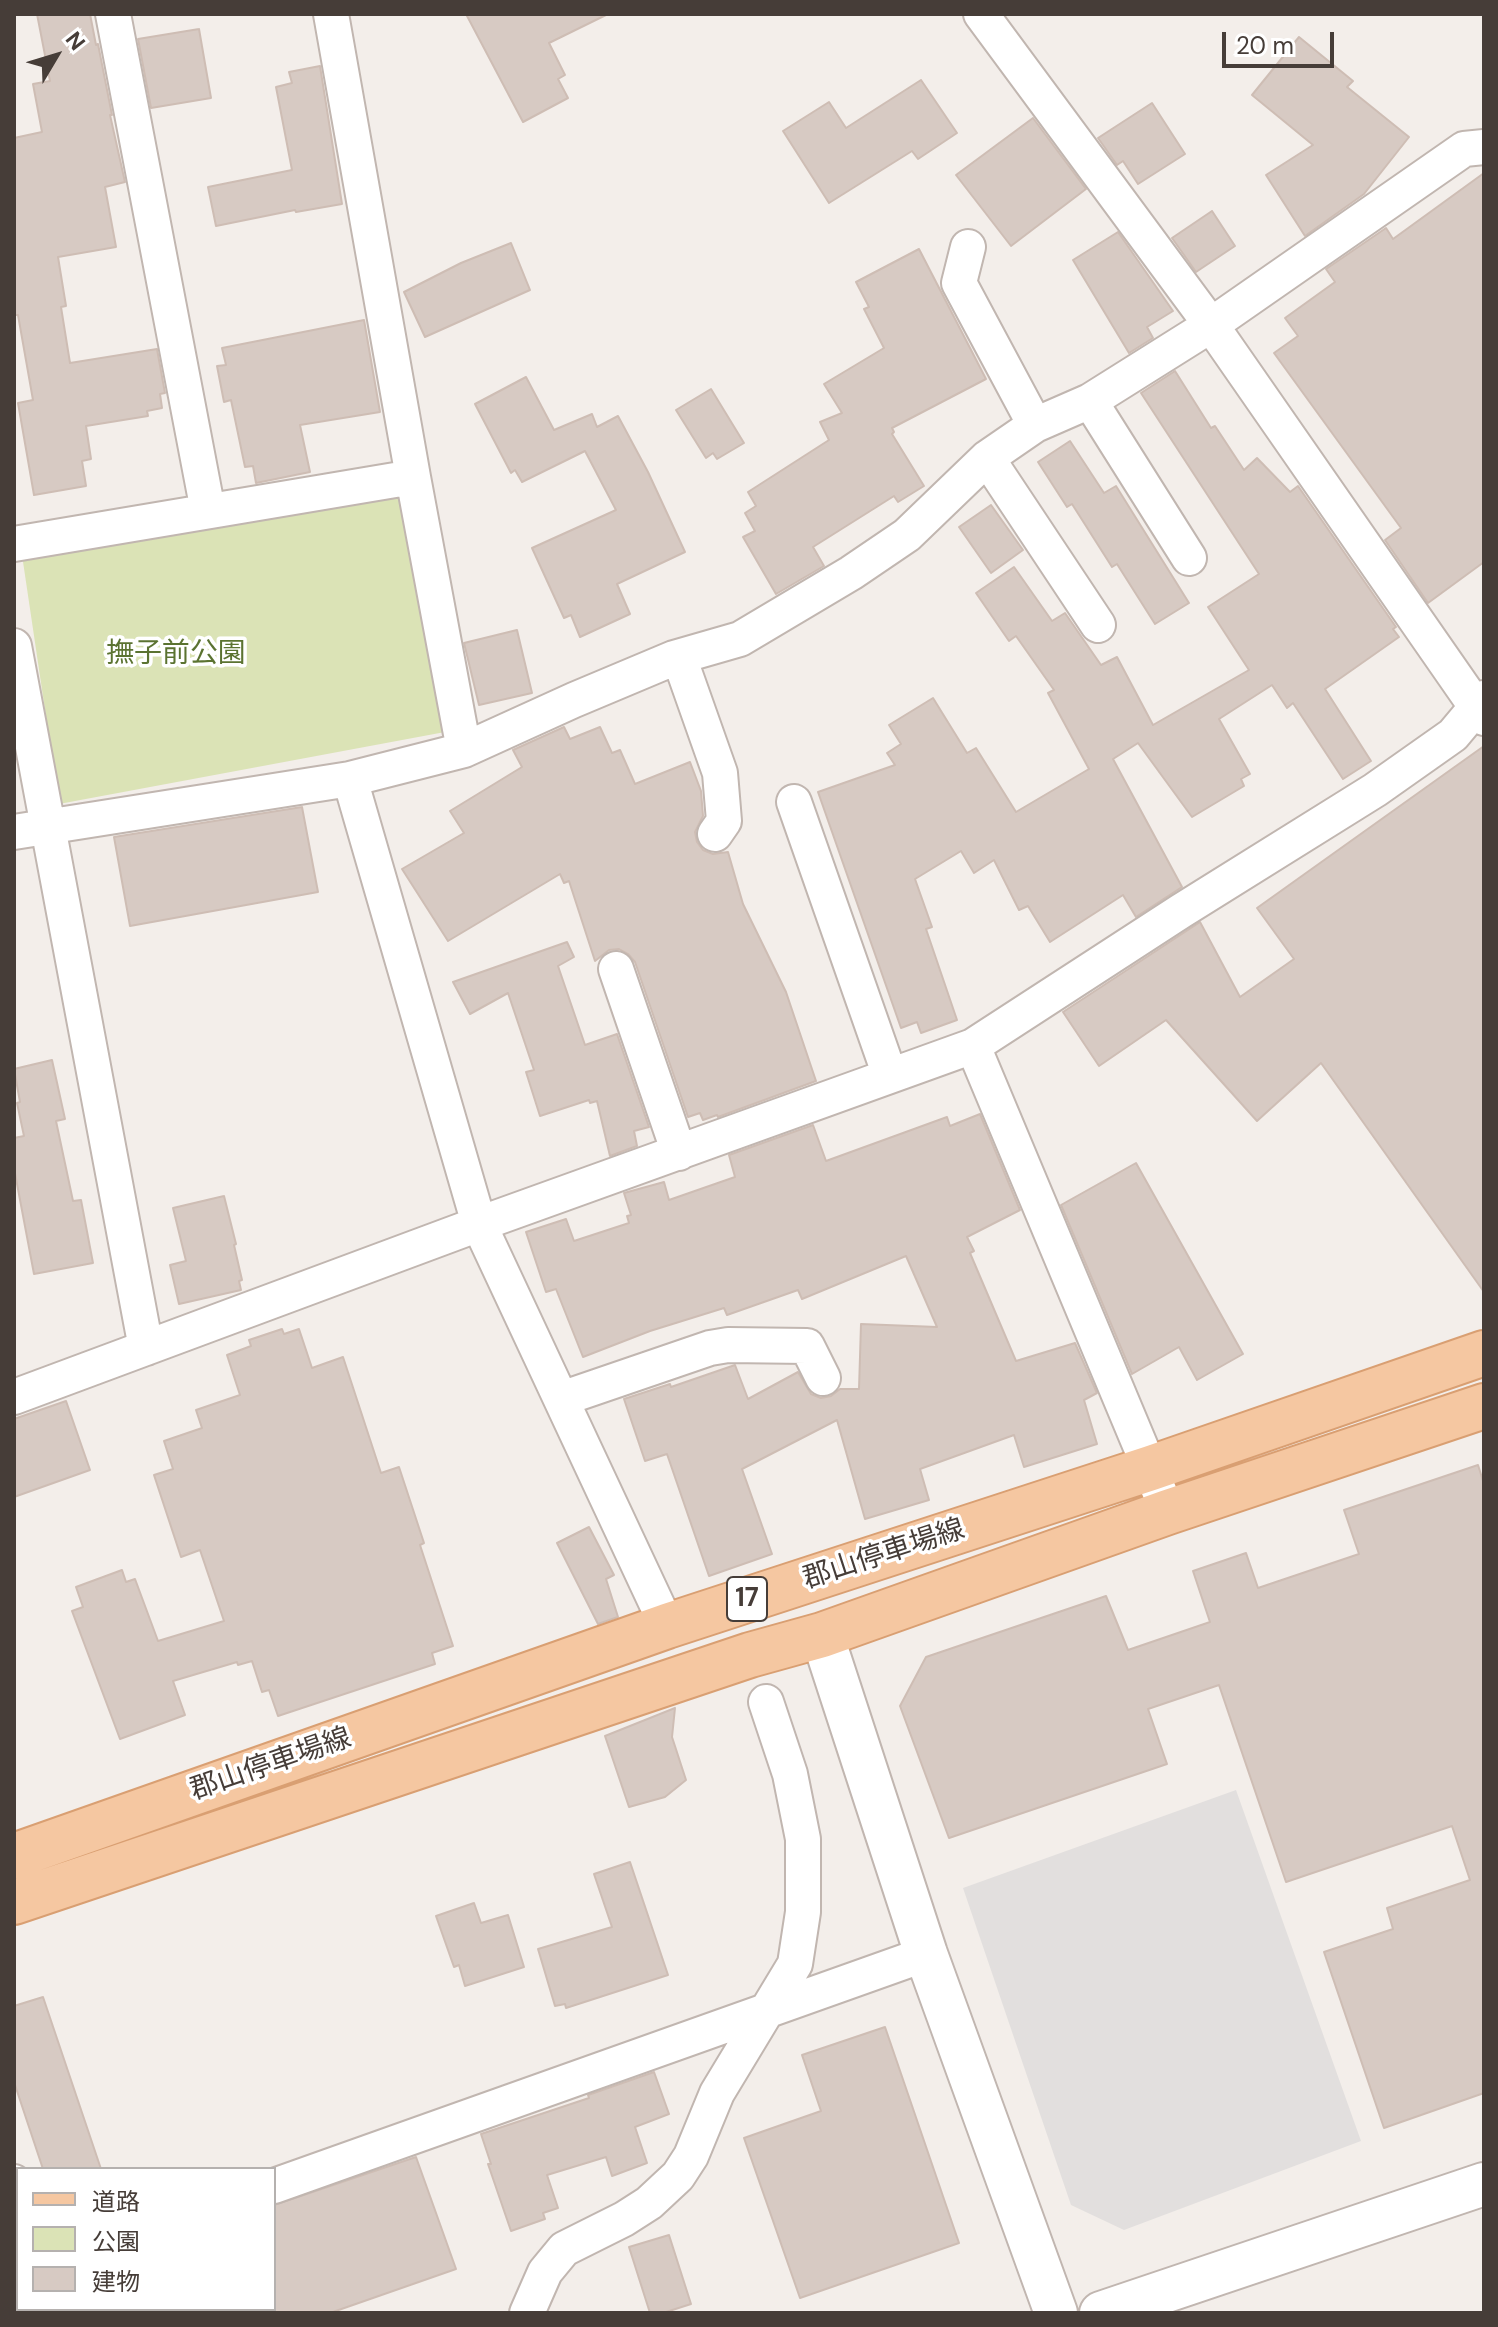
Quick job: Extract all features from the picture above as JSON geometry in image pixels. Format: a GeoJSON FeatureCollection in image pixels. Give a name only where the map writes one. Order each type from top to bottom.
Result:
{"type":"FeatureCollection","features":[{"type":"Feature","properties":{"kind":"main road","name":"郡山停車場線"},"geometry":{"type":"LineString","coordinates":[[14,1856],[667,1626],[1151,1468],[1484,1353]]}},
{"type":"Feature","properties":{"kind":"main road","name":"郡山停車場線"},"geometry":{"type":"LineString","coordinates":[[14,1902],[750,1655],[822,1635],[1168,1512],[1484,1406]]}},
{"type":"Feature","properties":{"kind":"street"},"geometry":{"type":"LineString","coordinates":[[113,14],[208,511]]}},
{"type":"Feature","properties":{"kind":"street"},"geometry":{"type":"LineString","coordinates":[[331,14],[464,750]]}},
{"type":"Feature","properties":{"kind":"street"},"geometry":{"type":"LineString","coordinates":[[14,1397],[479,1224],[973,1046],[1375,790],[1453,735],[1482,708],[1211,325],[981,14]]}},
{"type":"Feature","properties":{"kind":"street"},"geometry":{"type":"LineString","coordinates":[[30,829],[350,779],[464,750],[679,657],[740,639],[851,573],[907,535],[987,458],[1035,425],[1090,401],[1211,325],[1464,149],[1484,147]]}},
{"type":"Feature","properties":{"kind":"street"},"geometry":{"type":"LineString","coordinates":[[968,247],[959,283],[1035,425]]}},
{"type":"Feature","properties":{"kind":"street"},"geometry":{"type":"LineString","coordinates":[[1090,401],[1189,558]]}},
{"type":"Feature","properties":{"kind":"street"},"geometry":{"type":"LineString","coordinates":[[987,458],[1098,625]]}},
{"type":"Feature","properties":{"kind":"street"},"geometry":{"type":"LineString","coordinates":[[14,544],[413,477]]}},
{"type":"Feature","properties":{"kind":"street"},"geometry":{"type":"LineString","coordinates":[[14,646],[30,829],[146,1348]]}},
{"type":"Feature","properties":{"kind":"street"},"geometry":{"type":"LineString","coordinates":[[679,657],[720,773],[724,821],[715,834]]}},
{"type":"Feature","properties":{"kind":"street"},"geometry":{"type":"LineString","coordinates":[[350,779],[479,1224],[667,1626]]}},
{"type":"Feature","properties":{"kind":"street"},"geometry":{"type":"LineString","coordinates":[[794,802],[890,1076]]}},
{"type":"Feature","properties":{"kind":"street"},"geometry":{"type":"LineString","coordinates":[[616,969],[679,1153]]}},
{"type":"Feature","properties":{"kind":"street"},"geometry":{"type":"LineString","coordinates":[[973,1046],[1168,1512]]}},
{"type":"Feature","properties":{"kind":"street"},"geometry":{"type":"LineString","coordinates":[[561,1399],[710,1348],[728,1345],[807,1346],[823,1378]]}},
{"type":"Feature","properties":{"kind":"street"},"geometry":{"type":"LineString","coordinates":[[822,1635],[926,1954],[1056,2313]]}},
{"type":"Feature","properties":{"kind":"street"},"geometry":{"type":"LineString","coordinates":[[527,2313],[545,2272],[564,2249],[649,2203],[678,2176],[691,2156],[717,2093],[795,1964],[803,1912],[803,1839],[790,1774],[766,1702]]}},
{"type":"Feature","properties":{"kind":"street"},"geometry":{"type":"LineString","coordinates":[[276,2185],[926,1954]]}},
{"type":"Feature","properties":{"kind":"street"},"geometry":{"type":"LineString","coordinates":[[1101,2313],[1484,2184]]}},
{"type":"Feature","properties":{"kind":"green space","name":"撫子前公園"},"geometry":{"type":"Polygon","coordinates":[[[398,490],[445,732],[59,804],[22,555],[398,490]]]}},
{"type":"Feature","properties":{"kind":"shaded area"},"geometry":{"type":"Polygon","coordinates":[[[1236,1790],[1361,2141],[1124,2230],[1071,2205],[963,1888],[1236,1790]]]}},
{"type":"Feature","properties":{"kind":"building"},"geometry":{"type":"Polygon","coordinates":[[[37,14],[90,14],[125,182],[105,187],[116,247],[58,257],[66,306],[61,307],[70,363],[157,349],[165,393],[160,394],[162,408],[147,411],[148,416],[86,426],[91,459],[82,461],[86,486],[34,495],[18,403],[33,400],[18,315],[14,315],[14,138],[42,132],[33,84],[50,81],[37,14]]]}},
{"type":"Feature","properties":{"kind":"building"},"geometry":{"type":"Polygon","coordinates":[[[466,14],[608,14],[549,43],[565,75],[558,79],[568,98],[523,122],[466,14]]]}},
{"type":"Feature","properties":{"kind":"building"},"geometry":{"type":"Polygon","coordinates":[[[199,29],[211,98],[151,108],[138,39],[199,29]]]}},
{"type":"Feature","properties":{"kind":"building"},"geometry":{"type":"Polygon","coordinates":[[[1299,37],[1353,81],[1347,87],[1409,137],[1364,194],[1305,236],[1266,175],[1313,145],[1252,95],[1299,37]]]}},
{"type":"Feature","properties":{"kind":"building"},"geometry":{"type":"Polygon","coordinates":[[[320,66],[342,204],[216,226],[208,187],[292,170],[276,87],[292,83],[289,72],[320,66]]]}},
{"type":"Feature","properties":{"kind":"building"},"geometry":{"type":"Polygon","coordinates":[[[921,80],[957,133],[918,159],[912,151],[829,203],[783,131],[829,102],[846,128],[921,80]]]}},
{"type":"Feature","properties":{"kind":"building"},"geometry":{"type":"Polygon","coordinates":[[[1152,103],[1185,154],[1138,184],[1123,161],[1117,165],[1098,138],[1152,103]]]}},
{"type":"Feature","properties":{"kind":"building"},"geometry":{"type":"Polygon","coordinates":[[[1033,118],[1086,189],[1011,246],[956,175],[1033,118]]]}},
{"type":"Feature","properties":{"kind":"building"},"geometry":{"type":"Polygon","coordinates":[[[1484,173],[1484,562],[1428,603],[1385,540],[1401,528],[1274,353],[1298,336],[1285,318],[1335,282],[1326,269],[1386,228],[1393,239],[1484,173]]]}},
{"type":"Feature","properties":{"kind":"building"},"geometry":{"type":"Polygon","coordinates":[[[1212,211],[1235,246],[1196,272],[1172,238],[1212,211]]]}},
{"type":"Feature","properties":{"kind":"building"},"geometry":{"type":"Polygon","coordinates":[[[1118,232],[1173,311],[1147,327],[1153,338],[1129,353],[1073,260],[1118,232]]]}},
{"type":"Feature","properties":{"kind":"building"},"geometry":{"type":"Polygon","coordinates":[[[511,243],[530,290],[425,337],[404,292],[461,263],[511,243]]]}},
{"type":"Feature","properties":{"kind":"building"},"geometry":{"type":"Polygon","coordinates":[[[919,249],[986,379],[892,428],[892,434],[924,486],[898,502],[894,496],[813,547],[824,566],[776,594],[743,537],[755,531],[745,513],[756,506],[748,492],[829,440],[820,422],[842,413],[824,384],[884,348],[864,309],[869,307],[856,282],[919,249]]]}},
{"type":"Feature","properties":{"kind":"building"},"geometry":{"type":"Polygon","coordinates":[[[364,320],[380,412],[300,425],[310,472],[256,483],[253,466],[245,467],[231,400],[224,402],[217,366],[226,365],[222,348],[364,320]]]}},
{"type":"Feature","properties":{"kind":"building"},"geometry":{"type":"Polygon","coordinates":[[[1175,371],[1211,428],[1215,426],[1244,470],[1257,458],[1290,492],[1298,486],[1396,627],[1393,629],[1399,637],[1325,689],[1371,761],[1343,779],[1293,703],[1287,708],[1272,685],[1219,719],[1250,774],[1241,779],[1244,786],[1192,817],[1138,743],[1113,759],[1182,887],[1136,917],[1123,895],[1050,942],[1028,906],[1019,910],[994,860],[974,873],[961,851],[915,879],[932,927],[926,929],[957,1020],[921,1033],[917,1022],[901,1028],[818,792],[895,765],[887,753],[901,744],[889,725],[933,698],[967,753],[976,748],[1016,812],[1089,769],[1048,693],[1054,690],[1016,636],[1009,641],[976,593],[1014,567],[1052,621],[1065,613],[1101,665],[1117,657],[1153,725],[1249,670],[1208,607],[1259,574],[1141,393],[1175,371]]]}},
{"type":"Feature","properties":{"kind":"building"},"geometry":{"type":"Polygon","coordinates":[[[526,377],[554,430],[592,414],[597,427],[618,416],[685,552],[617,584],[630,614],[580,637],[571,615],[564,618],[532,548],[616,510],[585,451],[522,482],[515,470],[511,473],[475,404],[526,377]]]}},
{"type":"Feature","properties":{"kind":"building"},"geometry":{"type":"Polygon","coordinates":[[[711,389],[744,443],[717,459],[713,453],[706,458],[676,410],[711,389]]]}},
{"type":"Feature","properties":{"kind":"building"},"geometry":{"type":"Polygon","coordinates":[[[1070,441],[1104,493],[1116,486],[1189,603],[1155,624],[1117,564],[1112,567],[1072,504],[1067,507],[1038,462],[1070,441]]]}},
{"type":"Feature","properties":{"kind":"building"},"geometry":{"type":"Polygon","coordinates":[[[991,505],[1023,550],[991,573],[959,527],[991,505]]]}},
{"type":"Feature","properties":{"kind":"building"},"geometry":{"type":"Polygon","coordinates":[[[517,630],[532,693],[479,705],[464,643],[517,630]]]}},
{"type":"Feature","properties":{"kind":"building"},"geometry":{"type":"Polygon","coordinates":[[[564,727],[570,739],[600,727],[612,753],[620,750],[635,784],[690,762],[701,791],[703,816],[695,832],[697,842],[703,850],[713,854],[728,852],[743,904],[786,992],[816,1081],[718,1117],[703,1120],[700,1113],[688,1117],[635,962],[619,949],[609,950],[595,961],[569,881],[564,883],[560,874],[448,941],[402,869],[464,833],[450,811],[522,767],[513,750],[564,727]]]}},
{"type":"Feature","properties":{"kind":"building"},"geometry":{"type":"Polygon","coordinates":[[[1484,746],[1484,1292],[1321,1063],[1257,1121],[1166,1020],[1099,1066],[1063,1012],[1200,922],[1240,997],[1294,959],[1257,908],[1484,746]]]}},
{"type":"Feature","properties":{"kind":"building"},"geometry":{"type":"Polygon","coordinates":[[[302,807],[318,892],[130,926],[114,837],[302,807]]]}},
{"type":"Feature","properties":{"kind":"building"},"geometry":{"type":"Polygon","coordinates":[[[567,942],[574,957],[558,966],[585,1045],[617,1034],[649,1127],[634,1131],[637,1146],[610,1156],[597,1101],[590,1103],[589,1100],[540,1116],[526,1072],[534,1070],[508,993],[470,1014],[453,982],[567,942]]]}},
{"type":"Feature","properties":{"kind":"building"},"geometry":{"type":"Polygon","coordinates":[[[52,1060],[65,1119],[56,1121],[73,1201],[81,1200],[93,1263],[34,1274],[14,1168],[14,1138],[24,1136],[14,1069],[52,1060]]]}},
{"type":"Feature","properties":{"kind":"building"},"geometry":{"type":"Polygon","coordinates":[[[980,1114],[1020,1210],[967,1237],[974,1251],[970,1253],[1016,1361],[1075,1343],[1097,1393],[1084,1400],[1097,1444],[1024,1467],[1014,1435],[920,1469],[929,1500],[865,1519],[837,1420],[742,1469],[772,1554],[709,1576],[667,1454],[645,1461],[624,1399],[735,1365],[748,1399],[798,1372],[811,1394],[821,1398],[831,1396],[840,1389],[859,1389],[861,1324],[937,1327],[906,1256],[802,1299],[798,1290],[727,1315],[724,1308],[650,1331],[583,1357],[556,1289],[546,1292],[526,1232],[566,1219],[574,1241],[629,1223],[627,1216],[631,1215],[624,1193],[664,1182],[669,1200],[735,1177],[729,1155],[813,1125],[826,1161],[947,1117],[950,1126],[980,1114]]]}},
{"type":"Feature","properties":{"kind":"building"},"geometry":{"type":"Polygon","coordinates":[[[1136,1163],[1243,1354],[1197,1380],[1179,1347],[1132,1374],[1061,1205],[1136,1163]]]}},
{"type":"Feature","properties":{"kind":"building"},"geometry":{"type":"Polygon","coordinates":[[[224,1196],[236,1244],[241,1290],[179,1304],[170,1265],[186,1261],[173,1208],[224,1196]]]}},
{"type":"Feature","properties":{"kind":"building"},"geometry":{"type":"Polygon","coordinates":[[[282,1329],[284,1334],[299,1329],[312,1368],[343,1357],[381,1473],[399,1467],[424,1543],[420,1545],[453,1646],[432,1653],[435,1664],[278,1716],[269,1690],[262,1692],[252,1661],[238,1665],[237,1662],[173,1681],[185,1715],[120,1739],[72,1611],[83,1607],[76,1587],[122,1570],[126,1582],[135,1579],[158,1641],[224,1621],[200,1550],[181,1557],[154,1475],[173,1469],[164,1441],[202,1428],[196,1410],[240,1395],[227,1355],[251,1346],[249,1340],[282,1329]]]}},
{"type":"Feature","properties":{"kind":"building"},"geometry":{"type":"Polygon","coordinates":[[[66,1401],[90,1470],[14,1497],[14,1419],[66,1401]]]}},
{"type":"Feature","properties":{"kind":"building"},"geometry":{"type":"Polygon","coordinates":[[[1478,1465],[1484,1484],[1484,2093],[1384,2128],[1324,1952],[1393,1929],[1387,1908],[1470,1880],[1452,1826],[1286,1882],[1219,1685],[1148,1709],[1167,1764],[949,1838],[900,1706],[926,1657],[1106,1596],[1128,1650],[1210,1622],[1193,1571],[1246,1553],[1258,1588],[1359,1554],[1344,1510],[1478,1465]]]}},
{"type":"Feature","properties":{"kind":"building"},"geometry":{"type":"Polygon","coordinates":[[[589,1527],[614,1575],[606,1579],[618,1617],[598,1624],[557,1543],[589,1527]]]}},
{"type":"Feature","properties":{"kind":"building"},"geometry":{"type":"Polygon","coordinates":[[[675,1708],[672,1737],[686,1780],[665,1797],[629,1807],[605,1736],[675,1708]]]}},
{"type":"Feature","properties":{"kind":"building"},"geometry":{"type":"Polygon","coordinates":[[[630,1862],[668,1975],[566,2008],[565,2004],[555,2006],[538,1949],[612,1927],[594,1874],[630,1862]]]}},
{"type":"Feature","properties":{"kind":"building"},"geometry":{"type":"Polygon","coordinates":[[[474,1903],[481,1923],[508,1915],[524,1967],[465,1986],[459,1965],[454,1967],[436,1916],[474,1903]]]}},
{"type":"Feature","properties":{"kind":"building"},"geometry":{"type":"Polygon","coordinates":[[[43,1997],[100,2167],[42,2167],[14,2082],[14,2006],[43,1997]]]}},
{"type":"Feature","properties":{"kind":"building"},"geometry":{"type":"Polygon","coordinates":[[[885,2027],[959,2243],[800,2298],[744,2138],[821,2111],[802,2055],[885,2027]]]}},
{"type":"Feature","properties":{"kind":"building"},"geometry":{"type":"Polygon","coordinates":[[[654,2072],[669,2114],[635,2127],[647,2163],[612,2176],[606,2157],[547,2175],[558,2208],[543,2213],[545,2219],[511,2231],[481,2134],[589,2098],[588,2095],[654,2072]]]}},
{"type":"Feature","properties":{"kind":"building"},"geometry":{"type":"Polygon","coordinates":[[[416,2157],[456,2269],[330,2313],[274,2313],[276,2204],[416,2157]]]}},
{"type":"Feature","properties":{"kind":"building"},"geometry":{"type":"Polygon","coordinates":[[[669,2235],[691,2304],[663,2313],[650,2313],[629,2247],[669,2235]]]}}]}
